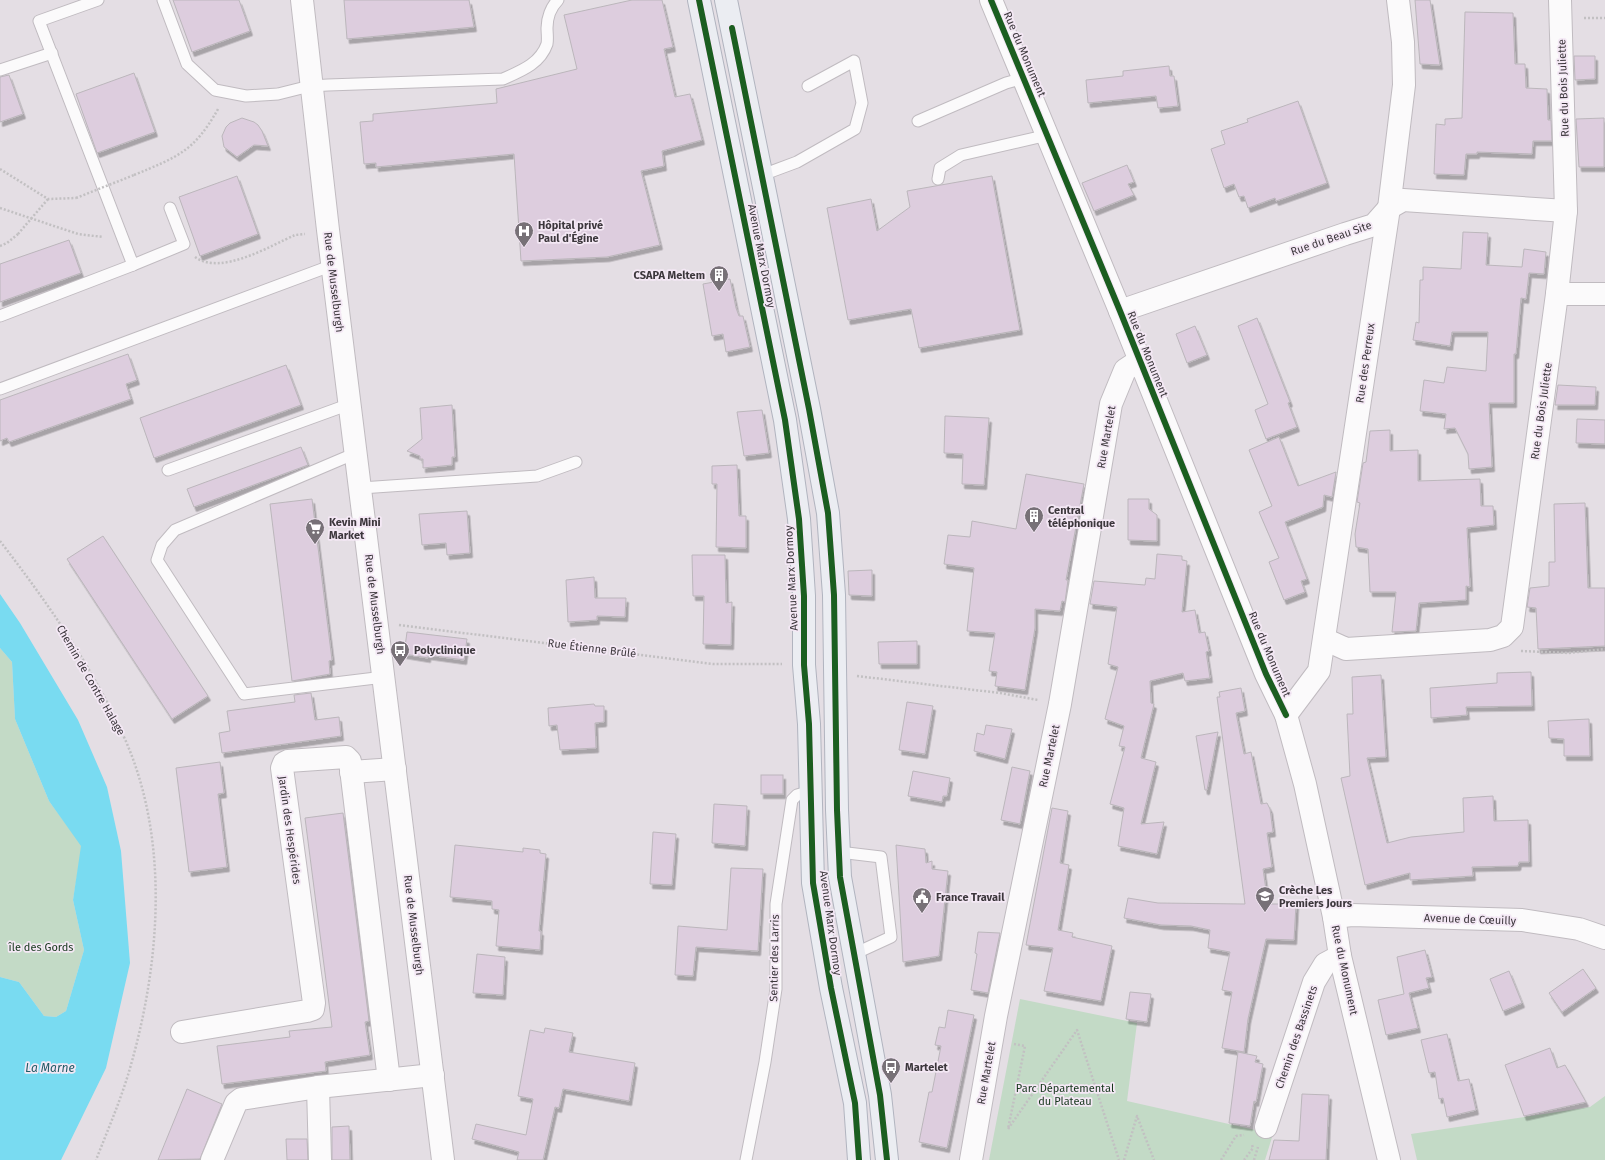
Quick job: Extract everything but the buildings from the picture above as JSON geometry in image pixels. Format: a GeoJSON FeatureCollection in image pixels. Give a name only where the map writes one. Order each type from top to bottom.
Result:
{"type":"FeatureCollection","features":[{"type":"Feature","properties":{"kind":"main road","name":"Avenue Marx Dormoy"},"geometry":{"type":"LineString","coordinates":[[699,0],[785,420],[800,534],[804,596],[804,664],[811,791],[813,883],[831,988],[855,1103],[859,1160]]}},
{"type":"Feature","properties":{"kind":"main road","name":"Avenue Marx Dormoy"},"geometry":{"type":"LineString","coordinates":[[726,0],[809,409],[828,514],[834,595],[840,877],[880,1095],[887,1160]]}},
{"type":"Feature","properties":{"kind":"street","name":"Rue de Musselburgh"},"geometry":{"type":"LineString","coordinates":[[302,0],[310,86],[443,1160]]}},
{"type":"Feature","properties":{"kind":"street","name":"Rue du Monument"},"geometry":{"type":"LineString","coordinates":[[991,0],[1140,360],[1266,674],[1286,715],[1305,784],[1334,917],[1340,956],[1389,1160]]}},
{"type":"Feature","properties":{"kind":"street","name":"Rue des Perreux"},"geometry":{"type":"LineString","coordinates":[[1286,715],[1319,671],[1389,208],[1404,85],[1398,0]]}},
{"type":"Feature","properties":{"kind":"street","name":"Rue du Bois Juliette"},"geometry":{"type":"LineString","coordinates":[[1324,639],[1346,649],[1475,641],[1490,640],[1503,636],[1512,627],[1557,294],[1566,211],[1560,0]]}},
{"type":"Feature","properties":{"kind":"street","name":"Rue du Beau Site"},"geometry":{"type":"LineString","coordinates":[[1120,311],[1374,225],[1389,208],[1403,200],[1566,211]]}},
{"type":"Feature","properties":{"kind":"street"},"geometry":{"type":"LineString","coordinates":[[1557,294],[1605,294]]}},
{"type":"Feature","properties":{"kind":"street","name":"Rue Martelet"},"geometry":{"type":"LineString","coordinates":[[971,1160],[995,1023],[1060,704],[1111,404],[1125,370],[1140,360]]}},
{"type":"Feature","properties":{"kind":"street","name":"Jardin des Hespérides"},"geometry":{"type":"LineString","coordinates":[[182,1032],[313,1009],[314,1003],[282,768],[284,763],[288,761],[341,756],[346,757],[350,760],[389,1080]]}},
{"type":"Feature","properties":{"kind":"street"},"geometry":{"type":"LineString","coordinates":[[351,772],[395,770]]}},
{"type":"Feature","properties":{"kind":"street","name":"Avenue de Cœuilly"},"geometry":{"type":"LineString","coordinates":[[1334,917],[1352,915],[1522,920],[1579,929],[1605,938]]}},
{"type":"Feature","properties":{"kind":"street","name":"Chemin des Bassinets"},"geometry":{"type":"LineString","coordinates":[[1255,1134],[1314,982],[1325,964],[1340,956]]}},
{"type":"Feature","properties":{"kind":"street"},"geometry":{"type":"LineString","coordinates":[[212,1160],[236,1104],[241,1099],[318,1088],[433,1075]]}},
{"type":"Feature","properties":{"kind":"street"},"geometry":{"type":"LineString","coordinates":[[318,1088],[320,1160]]}},
{"type":"Feature","properties":{"kind":"lane"},"geometry":{"type":"LineString","coordinates":[[98,0],[39,21],[132,265]]}},
{"type":"Feature","properties":{"kind":"lane"},"geometry":{"type":"LineString","coordinates":[[163,0],[187,64],[215,90],[246,96],[278,94],[310,86],[503,79],[526,69],[539,59],[547,43],[547,23],[553,5],[558,0]]}},
{"type":"Feature","properties":{"kind":"lane"},"geometry":{"type":"LineString","coordinates":[[0,70],[52,53]]}},
{"type":"Feature","properties":{"kind":"lane"},"geometry":{"type":"LineString","coordinates":[[762,175],[797,162],[856,128],[862,103],[854,61],[808,86]]}},
{"type":"Feature","properties":{"kind":"lane"},"geometry":{"type":"LineString","coordinates":[[918,121],[1006,83],[1024,78]]}},
{"type":"Feature","properties":{"kind":"lane"},"geometry":{"type":"LineString","coordinates":[[938,179],[940,168],[961,155],[1048,135]]}},
{"type":"Feature","properties":{"kind":"lane"},"geometry":{"type":"LineString","coordinates":[[0,316],[184,244],[170,208]]}},
{"type":"Feature","properties":{"kind":"lane"},"geometry":{"type":"LineString","coordinates":[[0,390],[333,265]]}},
{"type":"Feature","properties":{"kind":"lane"},"geometry":{"type":"LineString","coordinates":[[168,470],[350,404]]}},
{"type":"Feature","properties":{"kind":"lane"},"geometry":{"type":"LineString","coordinates":[[356,453],[175,530],[162,545],[157,560],[244,694],[384,678]]}},
{"type":"Feature","properties":{"kind":"lane"},"geometry":{"type":"LineString","coordinates":[[360,488],[537,476],[576,462]]}},
{"type":"Feature","properties":{"kind":"lane","name":"Sentier des Larris"},"geometry":{"type":"LineString","coordinates":[[746,1160],[765,1062],[776,989],[776,904],[788,821],[792,800],[797,795],[811,791]]}},
{"type":"Feature","properties":{"kind":"lane"},"geometry":{"type":"LineString","coordinates":[[839,852],[881,857],[890,937],[854,954]]}},
{"type":"Feature","properties":{"kind":"path"},"geometry":{"type":"LineString","coordinates":[[1577,18],[1605,18]]}},
{"type":"Feature","properties":{"kind":"path"},"geometry":{"type":"LineString","coordinates":[[0,169],[48,199],[76,198],[174,158],[195,143],[210,124],[228,93]]}},
{"type":"Feature","properties":{"kind":"path"},"geometry":{"type":"LineString","coordinates":[[0,246],[7,243],[18,234],[48,199]]}},
{"type":"Feature","properties":{"kind":"path"},"geometry":{"type":"LineString","coordinates":[[0,208],[78,234],[123,240]]}},
{"type":"Feature","properties":{"kind":"path"},"geometry":{"type":"LineString","coordinates":[[184,244],[197,258],[209,263],[229,262],[296,235],[328,230]]}},
{"type":"Feature","properties":{"kind":"path"},"geometry":{"type":"LineString","coordinates":[[1518,648],[1526,652],[1569,653],[1605,649]]}},
{"type":"Feature","properties":{"kind":"path"},"geometry":{"type":"LineString","coordinates":[[854,676],[1000,693],[1043,701]]}},
{"type":"Feature","properties":{"kind":"path"},"geometry":{"type":"LineString","coordinates":[[1008,1043],[1025,1046],[1008,1129],[1077,1030],[1119,1160]]}},
{"type":"Feature","properties":{"kind":"path"},"geometry":{"type":"LineString","coordinates":[[1124,1160],[1137,1116],[1154,1160]]}},
{"type":"Feature","properties":{"kind":"path"},"geometry":{"type":"LineString","coordinates":[[1221,1160],[1236,1136],[1255,1134],[1253,1148],[1244,1160]]}},
{"type":"Feature","properties":{"kind":"green space","name":"île des Gords"},"geometry":{"type":"Polygon","coordinates":[[[0,648],[12,662],[15,719],[49,801],[82,846],[73,900],[84,950],[66,1011],[56,1017],[44,1016],[19,982],[0,977],[0,648]]]}},
{"type":"Feature","properties":{"kind":"green space","name":"Parc Départemental du Plateau"},"geometry":{"type":"Polygon","coordinates":[[[1020,999],[1137,1023],[1127,1101],[1273,1134],[1265,1160],[989,1160],[1020,999]]]}},
{"type":"Feature","properties":{"kind":"green space"},"geometry":{"type":"Polygon","coordinates":[[[1605,1096],[1605,1160],[1417,1160],[1411,1134],[1590,1107],[1605,1096]]]}},
{"type":"Feature","properties":{"kind":"water","name":"La Marne"},"geometry":{"type":"Polygon","coordinates":[[[0,594],[20,623],[78,720],[107,787],[121,851],[130,963],[106,1068],[61,1160],[0,1160],[0,977],[19,982],[44,1016],[56,1017],[66,1011],[84,950],[73,900],[81,846],[49,801],[15,719],[12,662],[0,648],[0,594]]]}},
{"type":"Feature","properties":{"kind":"cycle path"},"geometry":{"type":"LineString","coordinates":[[699,0],[785,420],[799,519],[804,596],[804,665],[809,724],[813,883],[831,988],[855,1103],[859,1160]]}},
{"type":"Feature","properties":{"kind":"cycle path"},"geometry":{"type":"LineString","coordinates":[[991,0],[1120,311],[1266,674],[1286,715]]}},
{"type":"Feature","properties":{"kind":"cycle path"},"geometry":{"type":"LineString","coordinates":[[732,28],[809,409],[828,513],[834,595],[837,810],[840,877],[880,1095],[887,1160]]}},
{"type":"Feature","properties":{"kind":"place","name":"Hôpital privé Paul d'Égine"},"geometry":{"type":"Point","coordinates":[524,248]}},
{"type":"Feature","properties":{"kind":"place","name":"CSAPA Meltem"},"geometry":{"type":"Point","coordinates":[719,292]}},
{"type":"Feature","properties":{"kind":"place","name":"Central téléphonique"},"geometry":{"type":"Point","coordinates":[1034,533]}},
{"type":"Feature","properties":{"kind":"place","name":"Kevin Mini Market"},"geometry":{"type":"Point","coordinates":[315,545]}},
{"type":"Feature","properties":{"kind":"place","name":"Polyclinique"},"geometry":{"type":"Point","coordinates":[400,667]}},
{"type":"Feature","properties":{"kind":"place","name":"Crèche Les Premiers Jours"},"geometry":{"type":"Point","coordinates":[1265,913]}},
{"type":"Feature","properties":{"kind":"place","name":"France Travail"},"geometry":{"type":"Point","coordinates":[922,914]}},
{"type":"Feature","properties":{"kind":"place","name":"Martelet"},"geometry":{"type":"Point","coordinates":[891,1084]}}]}
